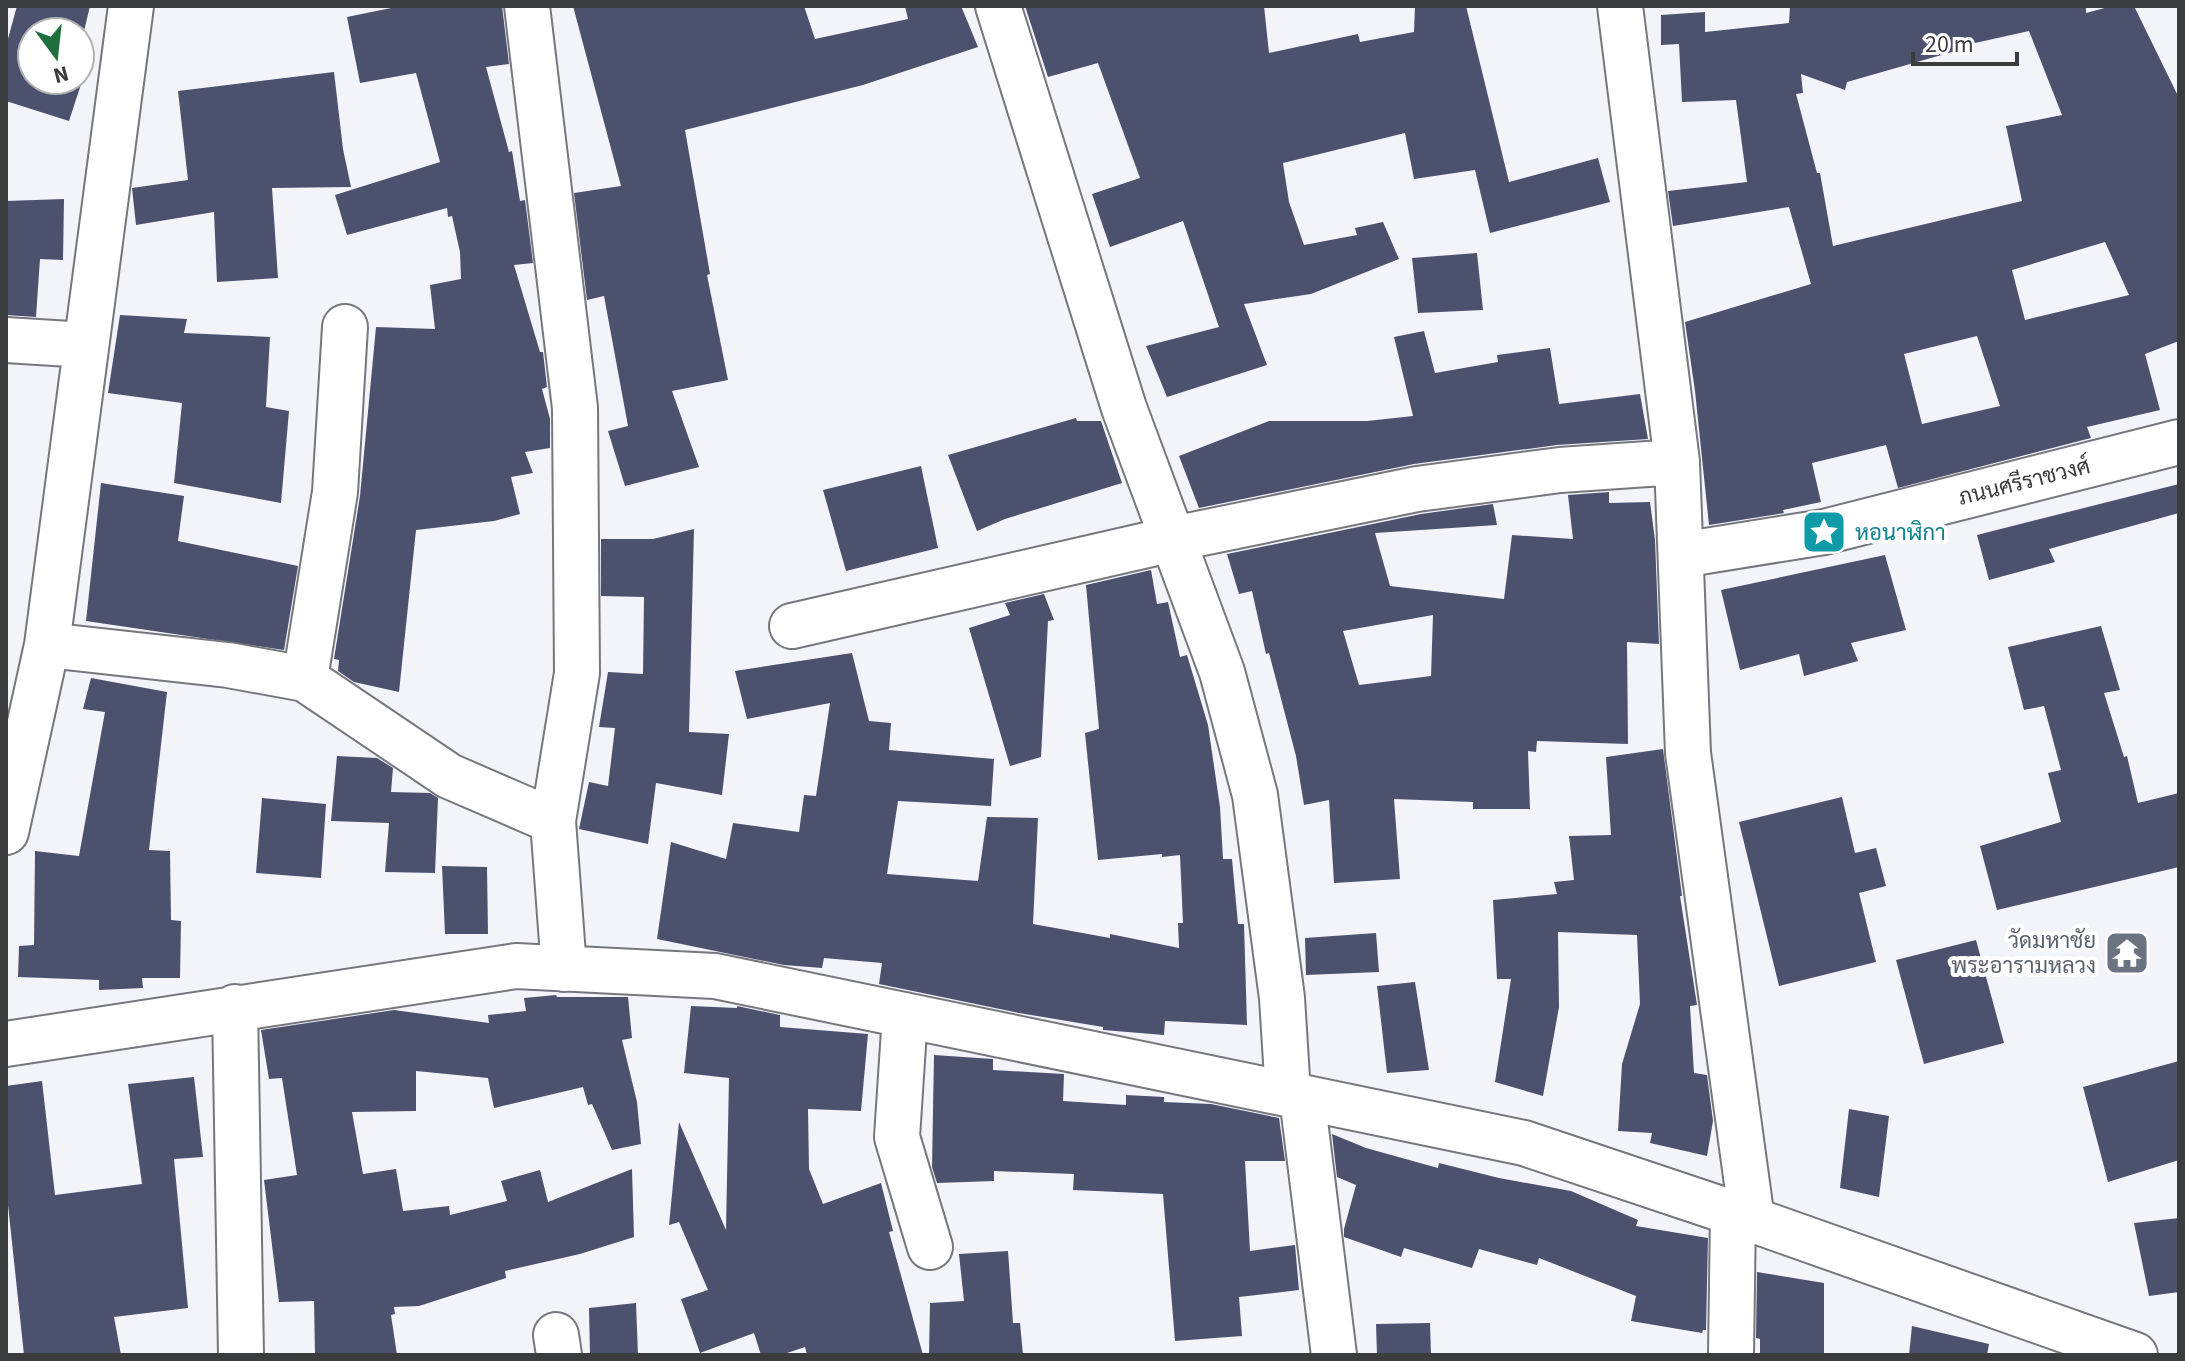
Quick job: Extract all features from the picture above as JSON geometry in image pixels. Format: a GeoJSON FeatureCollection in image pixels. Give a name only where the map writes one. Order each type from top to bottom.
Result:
{"type":"FeatureCollection","features":[{"type":"Feature","properties":{"kind":"street"},"geometry":{"type":"LineString","coordinates":[[6,832],[47,645],[131,6]]}},
{"type":"Feature","properties":{"kind":"street"},"geometry":{"type":"LineString","coordinates":[[527,6],[575,408],[577,673],[553,821],[564,969]]}},
{"type":"Feature","properties":{"kind":"street"},"geometry":{"type":"LineString","coordinates":[[998,6],[1124,408],[1222,672],[1255,795],[1334,1355]]}},
{"type":"Feature","properties":{"kind":"street"},"geometry":{"type":"LineString","coordinates":[[1620,6],[1677,462],[1688,753],[1742,1216],[1731,1355]]}},
{"type":"Feature","properties":{"kind":"street"},"geometry":{"type":"LineString","coordinates":[[305,679],[335,492],[345,327]]}},
{"type":"Feature","properties":{"kind":"street"},"geometry":{"type":"LineString","coordinates":[[6,340],[86,345]]}},
{"type":"Feature","properties":{"kind":"street","name":"ภนนศรีราชวงศ์"},"geometry":{"type":"LineString","coordinates":[[1681,555],[1824,532],[2179,442]]}},
{"type":"Feature","properties":{"kind":"street"},"geometry":{"type":"LineString","coordinates":[[792,626],[1173,539],[1417,489],[1560,470],[1677,462]]}},
{"type":"Feature","properties":{"kind":"street"},"geometry":{"type":"LineString","coordinates":[[47,645],[228,665],[305,679],[449,776],[553,821]]}},
{"type":"Feature","properties":{"kind":"street"},"geometry":{"type":"LineString","coordinates":[[6,1044],[516,966],[715,976],[1524,1143],[1742,1216],[2135,1355]]}},
{"type":"Feature","properties":{"kind":"street"},"geometry":{"type":"LineString","coordinates":[[235,1007],[241,1355]]}},
{"type":"Feature","properties":{"kind":"street"},"geometry":{"type":"LineString","coordinates":[[905,1015],[897,1137],[930,1247]]}},
{"type":"Feature","properties":{"kind":"building"},"geometry":{"type":"Polygon","coordinates":[[[17,6],[90,6],[88,16],[16,16],[16,96],[77,96],[69,121],[6,101],[6,46],[17,6]]]}},
{"type":"Feature","properties":{"kind":"building"},"geometry":{"type":"Polygon","coordinates":[[[401,6],[502,6],[509,64],[486,67],[509,152],[512,151],[520,201],[525,200],[533,263],[514,265],[540,352],[543,352],[547,387],[542,389],[550,419],[550,448],[525,452],[533,473],[511,477],[520,514],[494,521],[416,530],[399,692],[354,682],[338,671],[339,660],[334,659],[360,496],[376,327],[435,329],[430,285],[461,279],[460,252],[452,216],[448,217],[447,208],[347,235],[335,195],[440,162],[416,73],[360,83],[347,17],[401,6]]]}},
{"type":"Feature","properties":{"kind":"building"},"geometry":{"type":"Polygon","coordinates":[[[573,6],[804,6],[815,39],[908,19],[905,6],[961,6],[978,47],[863,85],[685,130],[710,274],[707,275],[728,380],[672,391],[699,467],[625,486],[608,431],[628,426],[604,296],[587,300],[574,193],[621,186],[573,6]]]}},
{"type":"Feature","properties":{"kind":"building"},"geometry":{"type":"Polygon","coordinates":[[[1025,6],[1264,6],[1269,53],[1358,34],[1360,42],[1414,32],[1415,6],[1466,6],[1509,182],[1598,158],[1610,202],[1490,233],[1475,170],[1414,179],[1405,133],[1283,163],[1289,202],[1304,245],[1357,235],[1355,228],[1383,222],[1399,259],[1311,294],[1244,304],[1267,365],[1167,397],[1146,346],[1219,327],[1183,221],[1110,247],[1092,194],[1140,178],[1098,63],[1048,77],[1025,6]]]}},
{"type":"Feature","properties":{"kind":"building"},"geometry":{"type":"Polygon","coordinates":[[[1790,6],[2086,6],[2086,13],[2112,6],[2134,6],[2179,98],[2179,341],[2145,354],[2160,410],[2087,427],[2091,438],[1898,488],[1886,445],[1812,463],[1821,502],[1783,510],[1784,513],[1709,525],[1685,322],[1811,284],[1789,207],[1673,226],[1668,191],[1747,182],[1736,100],[1682,102],[1679,44],[1661,45],[1661,15],[1705,12],[1705,32],[1789,23],[1790,6]],[[2029,31],[1966,45],[1966,48],[1847,82],[1845,90],[1801,74],[1803,93],[1796,94],[1817,173],[1820,173],[1833,246],[2022,201],[2006,126],[2062,115],[2029,31]],[[2105,242],[2012,270],[2025,320],[2129,295],[2105,242]],[[1977,336],[1904,354],[1922,424],[2000,406],[1977,336]]]}},
{"type":"Feature","properties":{"kind":"building"},"geometry":{"type":"Polygon","coordinates":[[[334,72],[351,187],[272,188],[278,278],[217,282],[214,212],[136,225],[132,188],[188,180],[178,91],[334,72]]]}},
{"type":"Feature","properties":{"kind":"building"},"geometry":{"type":"Polygon","coordinates":[[[64,199],[63,260],[40,259],[36,317],[6,315],[6,201],[64,199]]]}},
{"type":"Feature","properties":{"kind":"building"},"geometry":{"type":"Polygon","coordinates":[[[1477,253],[1483,310],[1418,313],[1412,258],[1477,253]]]}},
{"type":"Feature","properties":{"kind":"building"},"geometry":{"type":"Polygon","coordinates":[[[120,315],[187,319],[184,333],[270,337],[266,407],[289,411],[281,503],[174,483],[182,403],[108,393],[120,315]]]}},
{"type":"Feature","properties":{"kind":"building"},"geometry":{"type":"Polygon","coordinates":[[[1424,331],[1435,373],[1498,362],[1497,355],[1550,348],[1559,404],[1640,394],[1648,439],[1557,445],[1414,464],[1199,508],[1179,456],[1269,421],[1367,421],[1413,416],[1394,337],[1424,331]]]}},
{"type":"Feature","properties":{"kind":"building"},"geometry":{"type":"Polygon","coordinates":[[[1076,418],[1077,421],[1101,421],[1122,483],[1005,519],[977,531],[948,455],[1076,418]]]}},
{"type":"Feature","properties":{"kind":"building"},"geometry":{"type":"Polygon","coordinates":[[[921,466],[938,548],[846,571],[823,490],[921,466]]]}},
{"type":"Feature","properties":{"kind":"building"},"geometry":{"type":"Polygon","coordinates":[[[101,483],[184,496],[178,541],[298,566],[284,650],[86,621],[101,483]]]}},
{"type":"Feature","properties":{"kind":"building"},"geometry":{"type":"Polygon","coordinates":[[[2179,484],[2179,513],[2049,549],[2055,562],[1989,580],[1977,535],[2179,484]]]}},
{"type":"Feature","properties":{"kind":"building"},"geometry":{"type":"Polygon","coordinates":[[[1609,492],[1609,503],[1650,502],[1655,540],[1659,644],[1627,642],[1628,744],[1537,741],[1536,752],[1528,751],[1530,809],[1473,809],[1473,802],[1394,799],[1400,879],[1334,883],[1329,800],[1304,805],[1296,756],[1269,653],[1266,654],[1252,591],[1239,594],[1227,554],[1421,514],[1493,504],[1497,525],[1375,533],[1390,586],[1504,599],[1512,535],[1573,539],[1568,495],[1609,492]],[[1433,615],[1343,631],[1359,685],[1431,676],[1433,615]]]}},
{"type":"Feature","properties":{"kind":"building"},"geometry":{"type":"Polygon","coordinates":[[[694,529],[689,732],[729,734],[722,795],[656,783],[648,844],[579,829],[589,782],[608,786],[615,728],[599,727],[608,672],[643,674],[644,597],[601,596],[601,539],[653,539],[694,529]]]}},
{"type":"Feature","properties":{"kind":"building"},"geometry":{"type":"Polygon","coordinates":[[[1885,555],[1906,630],[1851,643],[1858,661],[1804,676],[1799,654],[1740,670],[1721,590],[1885,555]]]}},
{"type":"Feature","properties":{"kind":"building"},"geometry":{"type":"Polygon","coordinates":[[[1151,570],[1157,604],[1168,602],[1180,657],[1187,655],[1208,725],[1220,807],[1223,859],[1232,859],[1238,924],[1244,924],[1247,1025],[1165,1021],[1164,1035],[1103,1030],[1103,1027],[879,984],[882,963],[824,958],[822,968],[784,965],[657,939],[671,842],[726,859],[733,823],[799,832],[804,795],[816,796],[830,703],[747,719],[735,671],[852,653],[869,721],[891,723],[889,750],[994,759],[991,806],[898,801],[887,874],[978,881],[987,817],[1038,818],[1033,924],[1110,938],[1110,934],[1179,948],[1178,923],[1183,923],[1180,855],[1098,860],[1085,733],[1099,729],[1086,585],[1151,570]]]}},
{"type":"Feature","properties":{"kind":"building"},"geometry":{"type":"Polygon","coordinates":[[[1044,594],[1054,620],[1048,621],[1041,757],[1010,766],[969,628],[1010,615],[1005,603],[1044,594]]]}},
{"type":"Feature","properties":{"kind":"building"},"geometry":{"type":"Polygon","coordinates":[[[2101,626],[2120,690],[2104,693],[2124,757],[2127,756],[2138,803],[2179,793],[2179,867],[1997,910],[1980,846],[2061,822],[2048,773],[2061,770],[2044,706],[2024,710],[2008,647],[2101,626]]]}},
{"type":"Feature","properties":{"kind":"building"},"geometry":{"type":"Polygon","coordinates":[[[91,678],[167,692],[149,850],[170,851],[171,920],[181,921],[180,978],[142,978],[143,988],[99,990],[99,980],[18,977],[19,946],[34,945],[35,851],[79,856],[105,712],[83,709],[91,678]]]}},
{"type":"Feature","properties":{"kind":"building"},"geometry":{"type":"Polygon","coordinates":[[[1663,749],[1680,896],[1697,1005],[1690,1006],[1694,1073],[1707,1075],[1713,1121],[1707,1156],[1650,1143],[1652,1133],[1618,1131],[1622,1064],[1640,1004],[1637,935],[1558,932],[1559,1007],[1543,1096],[1495,1082],[1511,979],[1497,979],[1493,900],[1557,894],[1554,882],[1574,880],[1569,836],[1611,835],[1606,757],[1663,749]]]}},
{"type":"Feature","properties":{"kind":"building"},"geometry":{"type":"Polygon","coordinates":[[[337,756],[377,758],[393,768],[391,792],[430,793],[438,798],[435,873],[385,872],[389,823],[331,821],[337,756]]]}},
{"type":"Feature","properties":{"kind":"building"},"geometry":{"type":"Polygon","coordinates":[[[1842,797],[1855,853],[1876,848],[1886,886],[1859,893],[1876,962],[1779,986],[1739,822],[1842,797]]]}},
{"type":"Feature","properties":{"kind":"building"},"geometry":{"type":"Polygon","coordinates":[[[262,798],[326,804],[321,878],[256,873],[262,798]]]}},
{"type":"Feature","properties":{"kind":"building"},"geometry":{"type":"Polygon","coordinates":[[[442,866],[487,867],[488,934],[445,934],[442,866]]]}},
{"type":"Feature","properties":{"kind":"building"},"geometry":{"type":"Polygon","coordinates":[[[1376,933],[1379,972],[1306,975],[1305,938],[1376,933]]]}},
{"type":"Feature","properties":{"kind":"building"},"geometry":{"type":"Polygon","coordinates":[[[1976,940],[2004,1043],[1924,1064],[1896,960],[1976,940]]]}},
{"type":"Feature","properties":{"kind":"building"},"geometry":{"type":"Polygon","coordinates":[[[1415,982],[1429,1070],[1387,1073],[1377,986],[1415,982]]]}},
{"type":"Feature","properties":{"kind":"building"},"geometry":{"type":"Polygon","coordinates":[[[556,995],[628,997],[632,1038],[622,1040],[637,1102],[641,1144],[612,1150],[592,1104],[588,1105],[583,1087],[494,1108],[488,1078],[416,1071],[416,1111],[352,1112],[363,1174],[396,1169],[403,1211],[449,1206],[450,1215],[507,1201],[501,1181],[540,1170],[548,1202],[632,1169],[634,1237],[580,1254],[505,1271],[506,1278],[419,1306],[394,1307],[395,1314],[391,1315],[397,1355],[315,1355],[314,1301],[279,1302],[264,1180],[297,1175],[282,1078],[269,1079],[261,1030],[394,1010],[489,1023],[488,1015],[526,1011],[524,998],[556,995]]]}},
{"type":"Feature","properties":{"kind":"building"},"geometry":{"type":"Polygon","coordinates":[[[691,1006],[737,1006],[780,1015],[780,1027],[868,1034],[861,1111],[808,1109],[809,1169],[823,1204],[881,1183],[893,1231],[889,1232],[923,1355],[807,1355],[805,1347],[781,1355],[761,1355],[754,1333],[700,1353],[681,1299],[708,1290],[679,1222],[669,1225],[679,1122],[726,1230],[729,1078],[684,1073],[691,1006]]]}},
{"type":"Feature","properties":{"kind":"building"},"geometry":{"type":"Polygon","coordinates":[[[934,1055],[993,1059],[993,1070],[1064,1074],[1063,1101],[1126,1105],[1126,1095],[1164,1097],[1164,1102],[1211,1104],[1279,1118],[1285,1161],[1245,1161],[1250,1251],[1295,1245],[1299,1290],[1239,1297],[1242,1336],[1175,1341],[1163,1194],[1073,1190],[1074,1174],[994,1171],[994,1181],[937,1183],[932,1167],[934,1055]]]}},
{"type":"Feature","properties":{"kind":"building"},"geometry":{"type":"Polygon","coordinates":[[[2179,1061],[2179,1160],[2108,1182],[2083,1087],[2179,1061]]]}},
{"type":"Feature","properties":{"kind":"building"},"geometry":{"type":"Polygon","coordinates":[[[194,1077],[203,1157],[174,1159],[188,1308],[114,1317],[121,1355],[24,1355],[6,1186],[6,1086],[42,1081],[55,1195],[142,1184],[128,1084],[194,1077]]]}},
{"type":"Feature","properties":{"kind":"building"},"geometry":{"type":"Polygon","coordinates":[[[1849,1109],[1889,1116],[1879,1197],[1840,1188],[1849,1109]]]}},
{"type":"Feature","properties":{"kind":"building"},"geometry":{"type":"Polygon","coordinates":[[[1332,1134],[1366,1148],[1438,1168],[1439,1163],[1571,1191],[1638,1220],[1636,1226],[1708,1238],[1706,1330],[1702,1333],[1631,1321],[1636,1296],[1539,1258],[1537,1265],[1479,1249],[1472,1268],[1404,1248],[1401,1257],[1344,1237],[1356,1185],[1337,1177],[1332,1134]]]}},
{"type":"Feature","properties":{"kind":"building"},"geometry":{"type":"Polygon","coordinates":[[[2179,1218],[2179,1292],[2149,1296],[2134,1223],[2179,1218]]]}},
{"type":"Feature","properties":{"kind":"building"},"geometry":{"type":"Polygon","coordinates":[[[1008,1251],[1013,1323],[1020,1323],[1023,1355],[929,1355],[930,1303],[964,1301],[959,1254],[1008,1251]]]}},
{"type":"Feature","properties":{"kind":"building"},"geometry":{"type":"Polygon","coordinates":[[[1757,1272],[1824,1283],[1824,1355],[1760,1355],[1760,1339],[1756,1338],[1757,1272]]]}},
{"type":"Feature","properties":{"kind":"building"},"geometry":{"type":"Polygon","coordinates":[[[636,1303],[638,1355],[590,1355],[589,1308],[636,1303]]]}},
{"type":"Feature","properties":{"kind":"building"},"geometry":{"type":"Polygon","coordinates":[[[1430,1323],[1431,1355],[1377,1355],[1376,1324],[1430,1323]]]}},
{"type":"Feature","properties":{"kind":"building"},"geometry":{"type":"Polygon","coordinates":[[[1912,1326],[1989,1344],[1987,1355],[1909,1355],[1912,1326]]]}},
{"type":"Feature","properties":{"kind":"place","name":"หอนาฬิกา"},"geometry":{"type":"Point","coordinates":[1824,532]}},
{"type":"Feature","properties":{"kind":"place","name":"วัดมหาชัย พระอารามหลวง"},"geometry":{"type":"Point","coordinates":[2127,953]}}]}
